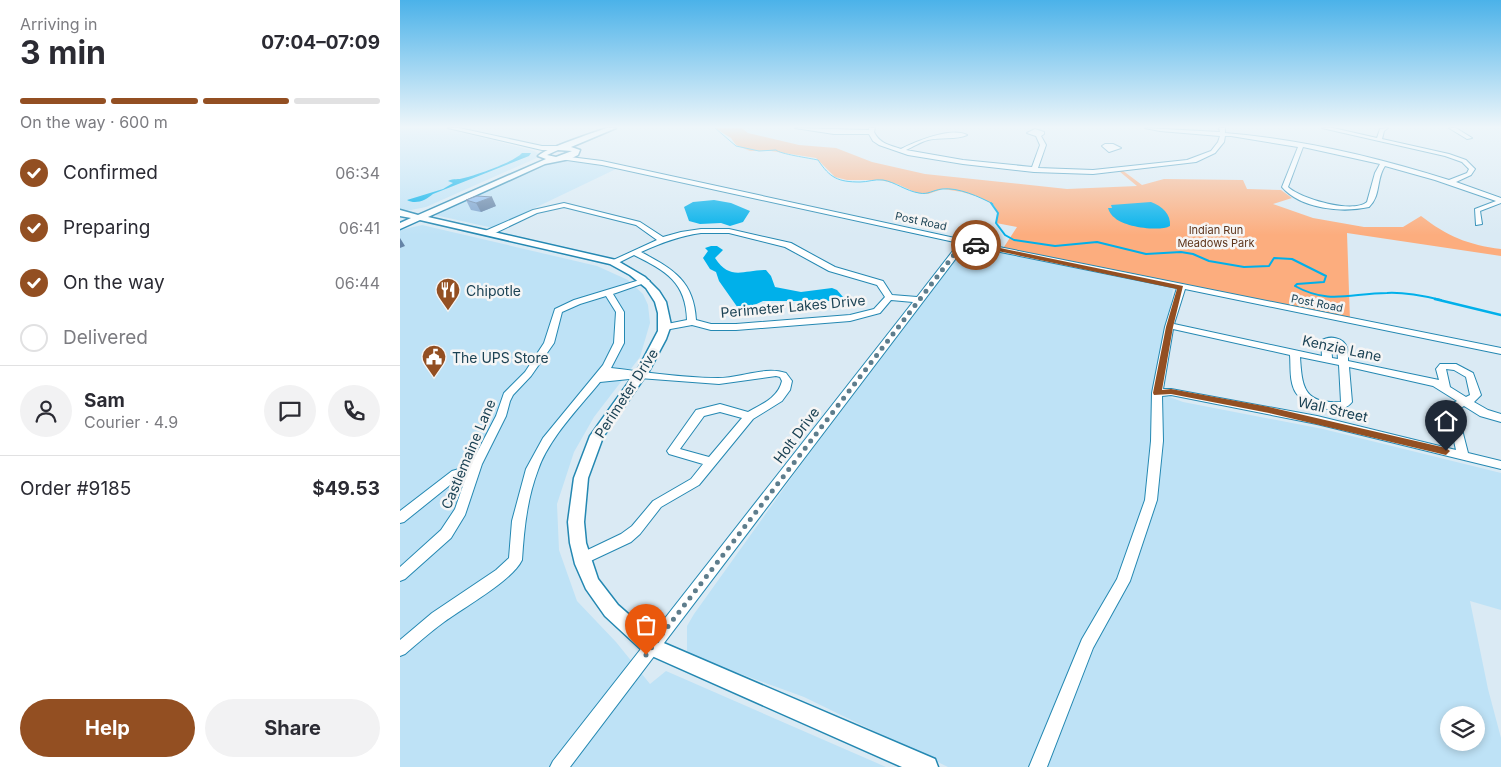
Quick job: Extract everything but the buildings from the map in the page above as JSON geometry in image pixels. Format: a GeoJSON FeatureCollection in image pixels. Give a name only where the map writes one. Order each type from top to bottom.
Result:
{"type":"FeatureCollection","features":[{"type":"Feature","properties":{"kind":"main road"},"geometry":{"type":"LineString","coordinates":[[400,227],[415,217],[528,164]]}},
{"type":"Feature","properties":{"kind":"main road"},"geometry":{"type":"LineString","coordinates":[[400,221],[415,217],[539,164]]}},
{"type":"Feature","properties":{"kind":"main road"},"geometry":{"type":"LineString","coordinates":[[400,213],[613,262],[632,271],[646,281],[658,294],[665,327]]}},
{"type":"Feature","properties":{"kind":"main road"},"geometry":{"type":"LineString","coordinates":[[400,227],[439,222]]}},
{"type":"Feature","properties":{"kind":"main road","name":"Perimeter Drive"},"geometry":{"type":"LineString","coordinates":[[665,327],[655,352],[641,375],[606,420],[584,465],[579,482],[577,516],[582,559],[592,585],[622,622],[652,647],[927,767]]}},
{"type":"Feature","properties":{"kind":"street","name":"Post Road"},"geometry":{"type":"LineString","coordinates":[[606,164],[1180,288],[1501,351]]}},
{"type":"Feature","properties":{"kind":"street"},"geometry":{"type":"LineString","coordinates":[[979,164],[1062,172],[1169,164]]}},
{"type":"Feature","properties":{"kind":"street"},"geometry":{"type":"LineString","coordinates":[[1034,170],[1036,164]]}},
{"type":"Feature","properties":{"kind":"street"},"geometry":{"type":"LineString","coordinates":[[1113,164],[1116,169]]}},
{"type":"Feature","properties":{"kind":"street"},"geometry":{"type":"LineString","coordinates":[[1294,164],[1285,185],[1289,192],[1305,200],[1338,207],[1355,208],[1367,206],[1372,201],[1378,170],[1383,164]]}},
{"type":"Feature","properties":{"kind":"street"},"geometry":{"type":"LineString","coordinates":[[1387,164],[1451,182],[1501,200]]}},
{"type":"Feature","properties":{"kind":"street"},"geometry":{"type":"LineString","coordinates":[[1451,182],[1468,174],[1472,169],[1467,164]]}},
{"type":"Feature","properties":{"kind":"street"},"geometry":{"type":"LineString","coordinates":[[1478,224],[1478,210],[1501,200]]}},
{"type":"Feature","properties":{"kind":"street"},"geometry":{"type":"LineString","coordinates":[[488,233],[535,211],[564,205],[638,223],[662,240]]}},
{"type":"Feature","properties":{"kind":"street","name":"Perimeter Lakes Drive"},"geometry":{"type":"LineString","coordinates":[[613,262],[662,240],[681,234],[714,230],[743,233],[788,244],[832,270],[880,283],[889,297],[877,311],[850,318],[736,327],[711,327],[692,322],[665,327]]}},
{"type":"Feature","properties":{"kind":"street","name":"Holt Drive"},"geometry":{"type":"LineString","coordinates":[[559,767],[964,242]]}},
{"type":"Feature","properties":{"kind":"street"},"geometry":{"type":"LineString","coordinates":[[634,252],[659,264],[678,279],[690,298],[692,322]]}},
{"type":"Feature","properties":{"kind":"street","name":"Castlemaine Lane"},"geometry":{"type":"LineString","coordinates":[[400,575],[446,534],[460,510],[475,470],[491,432],[501,416],[509,393],[528,374],[549,343],[558,311],[646,281]]}},
{"type":"Feature","properties":{"kind":"street"},"geometry":{"type":"LineString","coordinates":[[1038,767],[1087,644],[1123,581],[1152,500],[1157,441],[1157,393],[1170,326],[1180,288]]}},
{"type":"Feature","properties":{"kind":"street"},"geometry":{"type":"LineString","coordinates":[[400,649],[437,618],[501,574],[515,560],[518,522],[532,469],[547,441],[600,374],[619,343],[620,312],[608,293]]}},
{"type":"Feature","properties":{"kind":"street"},"geometry":{"type":"LineString","coordinates":[[889,297],[918,300]]}},
{"type":"Feature","properties":{"kind":"street","name":"Kenzie Lane"},"geometry":{"type":"LineString","coordinates":[[1170,326],[1436,383],[1484,413],[1501,418]]}},
{"type":"Feature","properties":{"kind":"street"},"geometry":{"type":"LineString","coordinates":[[1295,352],[1298,391],[1302,396],[1313,402],[1338,406],[1344,405],[1347,402],[1342,346],[1334,340],[1326,341],[1327,359]]}},
{"type":"Feature","properties":{"kind":"street"},"geometry":{"type":"LineString","coordinates":[[1445,387],[1440,370],[1443,366],[1456,366],[1468,372],[1476,395],[1466,401],[1455,404],[1452,409],[1463,456]]}},
{"type":"Feature","properties":{"kind":"street"},"geometry":{"type":"LineString","coordinates":[[582,559],[626,538],[636,530],[657,504],[695,482],[749,416],[778,399],[786,390],[787,381],[783,375],[767,373],[719,381],[641,375],[615,379],[600,374]]}},
{"type":"Feature","properties":{"kind":"street","name":"Wall Street"},"geometry":{"type":"LineString","coordinates":[[1157,393],[1171,392],[1269,410],[1501,465]]}},
{"type":"Feature","properties":{"kind":"street"},"geometry":{"type":"LineString","coordinates":[[710,462],[673,451],[700,413],[720,408],[749,416]]}},
{"type":"Feature","properties":{"kind":"street"},"geometry":{"type":"LineString","coordinates":[[400,518],[456,474],[466,470],[475,470]]}},
{"type":"Feature","properties":{"kind":"shaded area"},"geometry":{"type":"Polygon","coordinates":[[[400,164],[524,164],[426,207],[406,211],[400,209],[400,164]]]}},
{"type":"Feature","properties":{"kind":"shaded area"},"geometry":{"type":"Polygon","coordinates":[[[547,164],[590,164],[616,169],[493,228],[435,215],[437,212],[547,164]]]}},
{"type":"Feature","properties":{"kind":"shaded area"},"geometry":{"type":"Polygon","coordinates":[[[422,225],[597,266],[628,280],[643,294],[648,305],[650,323],[640,357],[594,417],[574,452],[557,504],[559,550],[577,601],[616,642],[650,684],[666,671],[886,767],[400,767],[400,230],[422,225]]]}},
{"type":"Feature","properties":{"kind":"shaded area"},"geometry":{"type":"Polygon","coordinates":[[[967,245],[1173,288],[1170,313],[1155,383],[1167,396],[1183,402],[1323,429],[1501,473],[1501,610],[1470,601],[1488,689],[1501,738],[1501,767],[948,767],[804,697],[697,658],[687,651],[687,626],[797,470],[967,245]]]}},
{"type":"Feature","properties":{"kind":"green space","name":"Indian Run Meadows Park"},"geometry":{"type":"Polygon","coordinates":[[[822,164],[880,164],[925,174],[1067,189],[1137,186],[1119,171],[1122,170],[1142,185],[1164,179],[1243,180],[1247,189],[1281,190],[1292,198],[1273,204],[1313,218],[1364,227],[1403,227],[1421,216],[1458,238],[1478,245],[1501,249],[1501,256],[1347,233],[1350,321],[1002,250],[1017,227],[996,223],[998,213],[993,204],[979,197],[943,189],[928,194],[917,193],[897,184],[880,180],[847,180],[835,177],[822,164]]]}},
{"type":"Feature","properties":{"kind":"water"},"geometry":{"type":"Polygon","coordinates":[[[509,164],[433,194],[421,201],[407,200],[443,189],[453,183],[448,181],[462,179],[509,164]]]}},
{"type":"Feature","properties":{"kind":"water"},"geometry":{"type":"Polygon","coordinates":[[[714,200],[731,203],[750,211],[743,222],[730,226],[721,223],[700,224],[689,221],[684,207],[693,202],[714,200]]]}},
{"type":"Feature","properties":{"kind":"water"},"geometry":{"type":"Polygon","coordinates":[[[1151,202],[1165,211],[1169,218],[1170,226],[1158,229],[1126,224],[1114,217],[1108,208],[1112,208],[1111,205],[1151,202]]]}},
{"type":"Feature","properties":{"kind":"water"},"geometry":{"type":"Polygon","coordinates":[[[717,246],[723,250],[715,258],[726,270],[738,273],[766,270],[771,276],[775,287],[801,292],[832,288],[837,290],[843,297],[837,301],[763,301],[748,308],[738,308],[719,281],[716,272],[710,269],[703,258],[708,251],[705,248],[717,246]]]}},
{"type":"Feature","properties":{"kind":"waterway"},"geometry":{"type":"LineString","coordinates":[[821,164],[831,175],[840,180],[860,182],[883,180],[914,192],[922,193],[942,189],[962,191],[991,203]]}},
{"type":"Feature","properties":{"kind":"waterway"},"geometry":{"type":"LineString","coordinates":[[991,203],[998,213],[996,223],[1005,235],[1014,240],[1055,246],[1097,242],[1146,254],[1181,252],[1193,254],[1209,261],[1244,267],[1269,266],[1274,258],[1292,259],[1326,276],[1324,282],[1297,284],[1295,286],[1307,292],[1330,297],[1374,293],[1401,293],[1441,300]]}},
{"type":"Feature","properties":{"kind":"waterway"},"geometry":{"type":"LineString","coordinates":[[1435,299],[1501,315]]}},
{"type":"Feature","properties":{"kind":"way so far"},"geometry":{"type":"LineString","coordinates":[[646,655],[964,242],[976,245]]}},
{"type":"Feature","properties":{"kind":"place","name":"Chipotle"},"geometry":{"type":"Point","coordinates":[448,311]}},
{"type":"Feature","properties":{"kind":"place","name":"The UPS Store"},"geometry":{"type":"Point","coordinates":[434,378]}},
{"type":"Feature","properties":{"kind":"route"},"geometry":{"type":"LineString","coordinates":[[976,245],[1180,288],[1169,327],[1157,393],[1171,392],[1269,410],[1446,451]]}}]}
